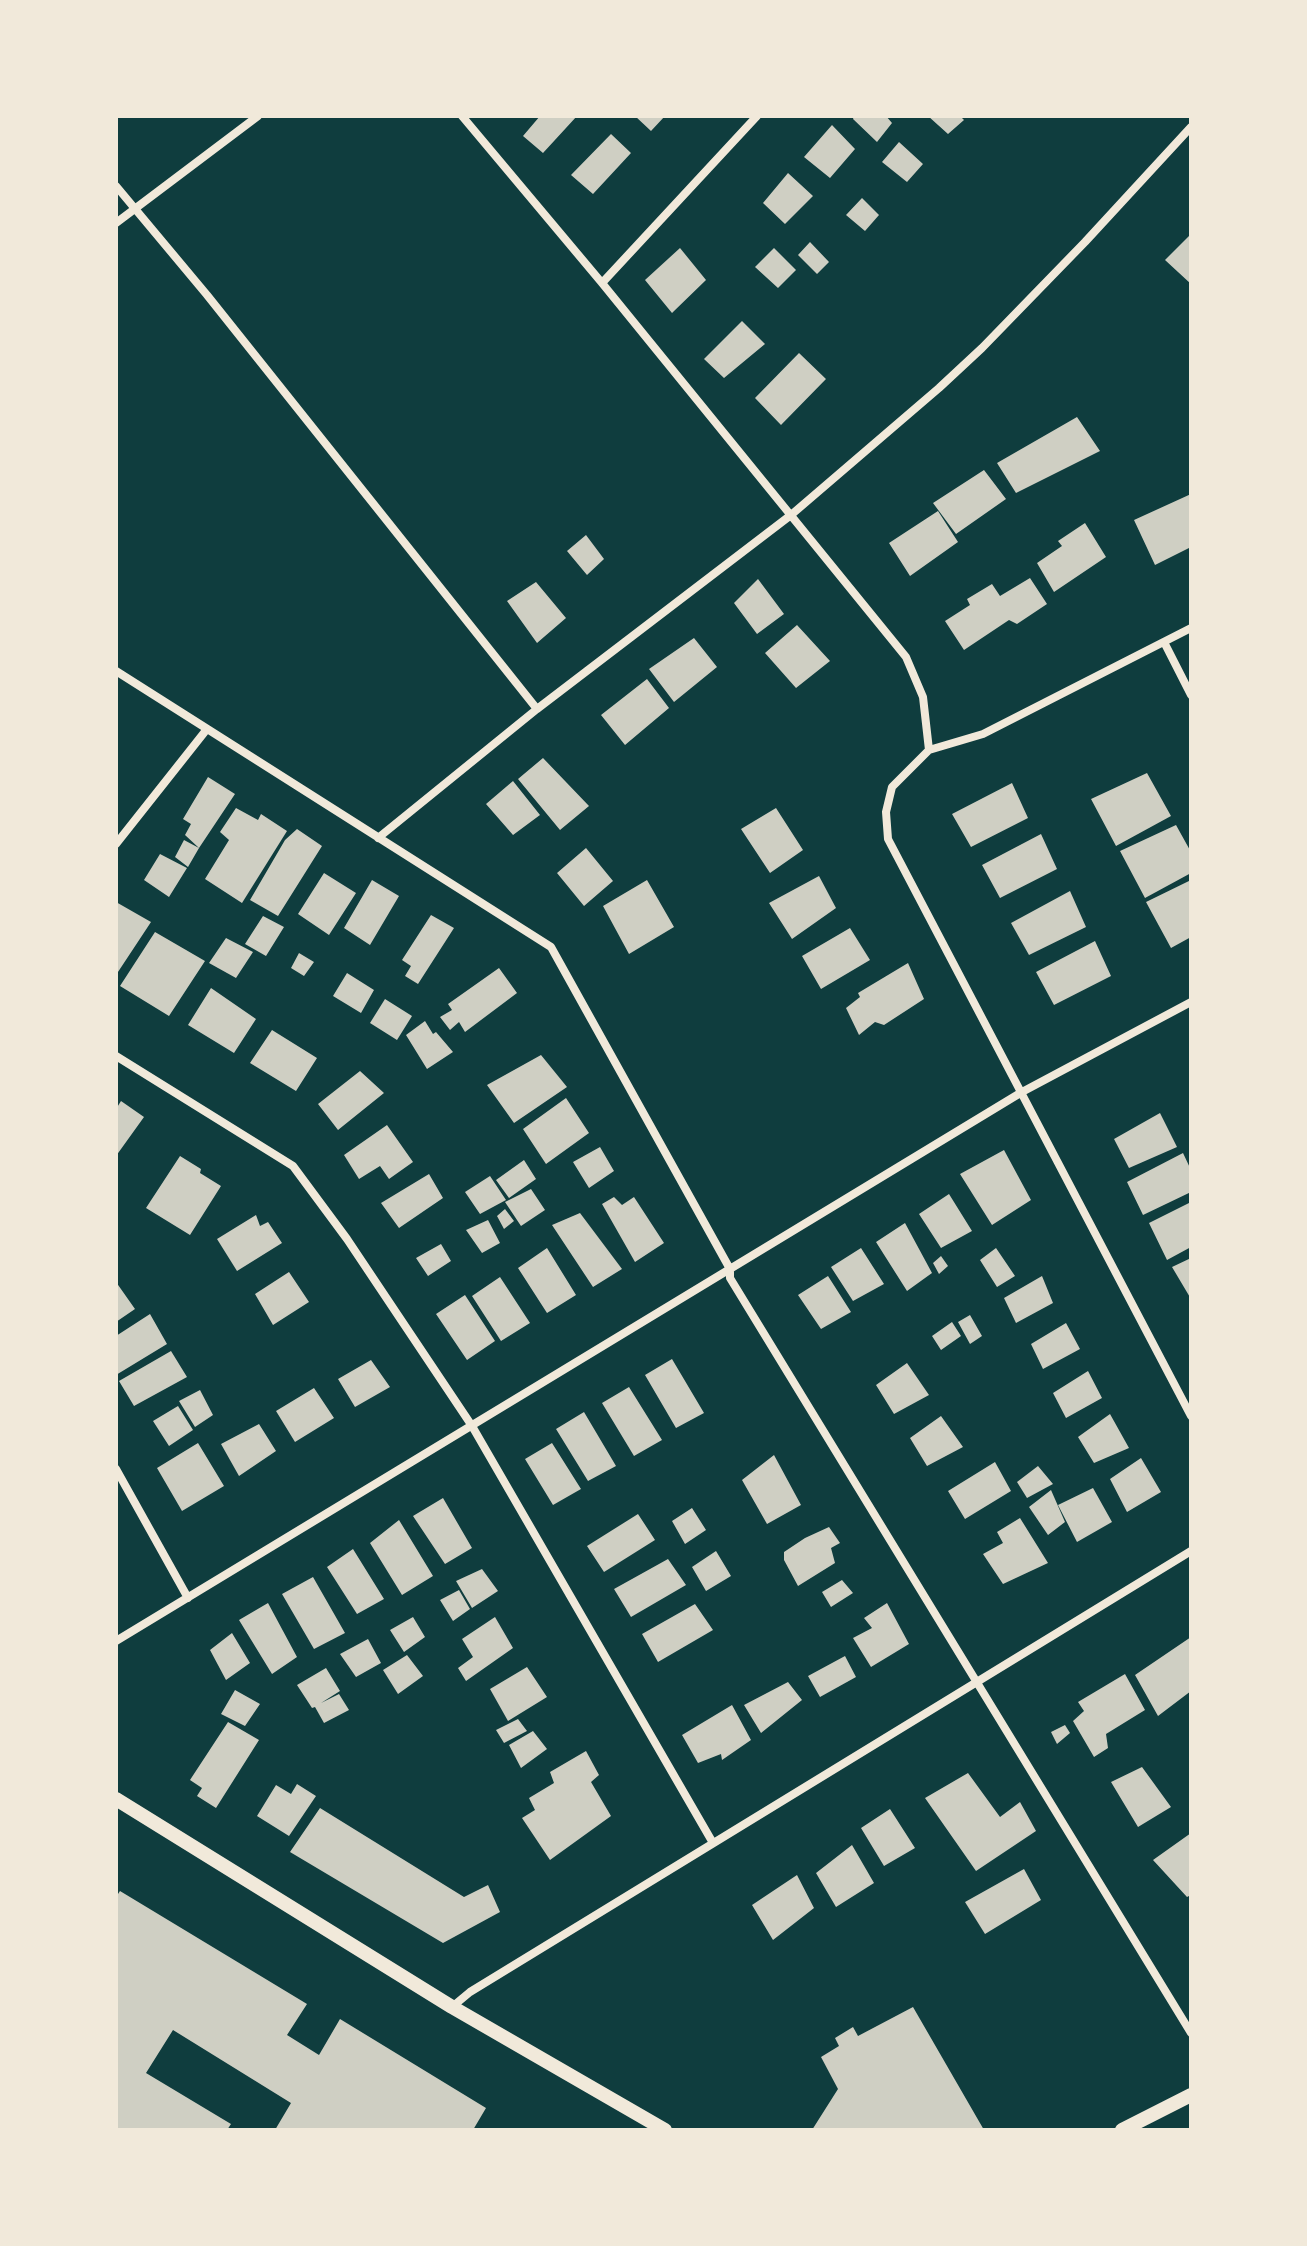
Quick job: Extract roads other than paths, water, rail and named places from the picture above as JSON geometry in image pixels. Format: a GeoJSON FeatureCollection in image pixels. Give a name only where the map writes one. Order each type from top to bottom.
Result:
{"type":"FeatureCollection","features":[{"type":"Feature","properties":{"kind":"street"},"geometry":{"type":"LineString","coordinates":[[116,223],[258,116]]}},
{"type":"Feature","properties":{"kind":"street"},"geometry":{"type":"LineString","coordinates":[[462,116],[906,657],[923,697],[929,750]]}},
{"type":"Feature","properties":{"kind":"street"},"geometry":{"type":"LineString","coordinates":[[602,283],[757,116]]}},
{"type":"Feature","properties":{"kind":"street"},"geometry":{"type":"LineString","coordinates":[[378,838],[537,709],[791,515],[939,388],[1085,242],[1191,127]]}},
{"type":"Feature","properties":{"kind":"street"},"geometry":{"type":"LineString","coordinates":[[116,186],[217,307],[537,709]]}},
{"type":"Feature","properties":{"kind":"street"},"geometry":{"type":"LineString","coordinates":[[1191,628],[983,734],[929,750],[892,787],[886,812],[888,839],[1191,1416]]}},
{"type":"Feature","properties":{"kind":"street"},"geometry":{"type":"LineString","coordinates":[[1164,642],[1191,695]]}},
{"type":"Feature","properties":{"kind":"street"},"geometry":{"type":"LineString","coordinates":[[116,671],[551,947],[730,1269],[730,1278],[1191,2033]]}},
{"type":"Feature","properties":{"kind":"street"},"geometry":{"type":"LineString","coordinates":[[116,844],[207,729]]}},
{"type":"Feature","properties":{"kind":"street"},"geometry":{"type":"LineString","coordinates":[[116,1641],[1022,1092],[1191,1002]]}},
{"type":"Feature","properties":{"kind":"street"},"geometry":{"type":"LineString","coordinates":[[116,1056],[293,1166],[347,1239],[472,1426],[713,1843]]}},
{"type":"Feature","properties":{"kind":"street"},"geometry":{"type":"LineString","coordinates":[[116,1469],[188,1598]]}},
{"type":"Feature","properties":{"kind":"street"},"geometry":{"type":"LineString","coordinates":[[452,2007],[470,1992],[1191,1551]]}},
{"type":"Feature","properties":{"kind":"street"},"geometry":{"type":"LineString","coordinates":[[116,1799],[452,2007],[665,2130]]}},
{"type":"Feature","properties":{"kind":"street"},"geometry":{"type":"LineString","coordinates":[[1122,2130],[1191,2095]]}}]}
